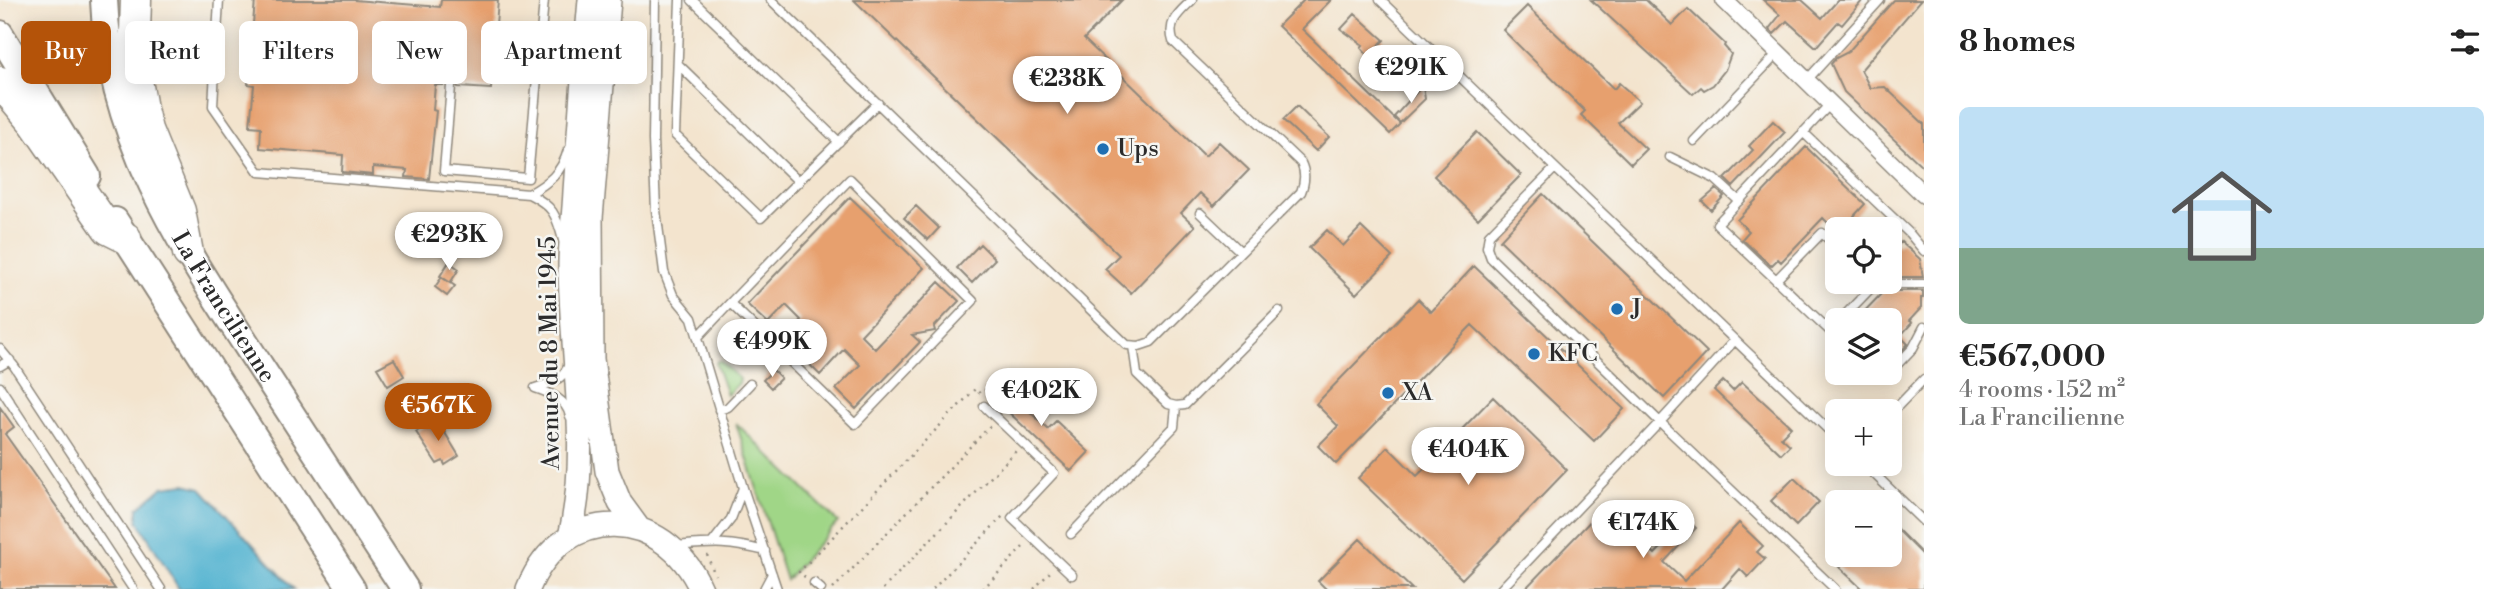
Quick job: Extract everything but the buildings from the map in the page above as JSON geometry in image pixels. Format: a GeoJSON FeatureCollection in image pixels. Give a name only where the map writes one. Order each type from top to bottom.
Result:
{"type":"FeatureCollection","features":[{"type":"Feature","properties":{"kind":"highway","name":"La Francilienne"},"geometry":{"type":"LineString","coordinates":[[104,0],[111,61],[130,135],[148,179],[188,253],[405,589]]}},
{"type":"Feature","properties":{"kind":"highway"},"geometry":{"type":"LineString","coordinates":[[136,0],[134,64],[142,109],[147,130],[180,211],[188,253]]}},
{"type":"Feature","properties":{"kind":"highway","name":"La Francilienne"},"geometry":{"type":"LineString","coordinates":[[0,34],[126,238],[352,589]]}},
{"type":"Feature","properties":{"kind":"highway"},"geometry":{"type":"LineString","coordinates":[[0,82],[35,124],[108,229],[126,238]]}},
{"type":"Feature","properties":{"kind":"main road","name":"Avenue du 8 Mai 1945"},"geometry":{"type":"LineString","coordinates":[[570,537],[577,505],[580,461],[570,262],[590,0]]}},
{"type":"Feature","properties":{"kind":"main road","name":"Avenue du 8 Mai 1945"},"geometry":{"type":"LineString","coordinates":[[609,0],[591,218],[592,359],[607,471],[620,503],[639,529]]}},
{"type":"Feature","properties":{"kind":"main road","name":"Avenue du 8 Mai 1945"},"geometry":{"type":"LineString","coordinates":[[528,589],[535,571],[550,551],[570,537],[592,528],[616,525],[639,529],[672,547],[709,584]]}},
{"type":"Feature","properties":{"kind":"street"},"geometry":{"type":"LineString","coordinates":[[1724,0],[1924,195]]}},
{"type":"Feature","properties":{"kind":"lane"},"geometry":{"type":"LineString","coordinates":[[219,0],[214,106],[259,172],[529,194],[546,202],[558,219],[570,262]]}},
{"type":"Feature","properties":{"kind":"lane"},"geometry":{"type":"LineString","coordinates":[[451,86],[444,171],[528,178],[544,0]]}},
{"type":"Feature","properties":{"kind":"lane"},"geometry":{"type":"LineString","coordinates":[[654,0],[653,140],[656,210],[664,272],[673,295],[692,318],[743,488],[777,589]]}},
{"type":"Feature","properties":{"kind":"lane"},"geometry":{"type":"LineString","coordinates":[[680,0],[676,135],[761,218],[878,103]]}},
{"type":"Feature","properties":{"kind":"lane"},"geometry":{"type":"LineString","coordinates":[[692,0],[839,142]]}},
{"type":"Feature","properties":{"kind":"lane"},"geometry":{"type":"LineString","coordinates":[[771,0],[1127,345],[1133,346],[1151,342],[1301,192],[1304,170],[1301,163],[1173,41],[1171,33],[1174,18],[1192,0]]}},
{"type":"Feature","properties":{"kind":"lane"},"geometry":{"type":"LineString","coordinates":[[1380,0],[1825,427]]}},
{"type":"Feature","properties":{"kind":"lane"},"geometry":{"type":"LineString","coordinates":[[1807,80],[1880,0]]}},
{"type":"Feature","properties":{"kind":"lane"},"geometry":{"type":"LineString","coordinates":[[1694,141],[1779,52]]}},
{"type":"Feature","properties":{"kind":"lane"},"geometry":{"type":"LineString","coordinates":[[678,64],[799,181]]}},
{"type":"Feature","properties":{"kind":"lane"},"geometry":{"type":"LineString","coordinates":[[529,194],[552,181],[566,159],[581,103]]}},
{"type":"Feature","properties":{"kind":"lane"},"geometry":{"type":"LineString","coordinates":[[1825,326],[1717,224],[1831,103]]}},
{"type":"Feature","properties":{"kind":"lane"},"geometry":{"type":"LineString","coordinates":[[1803,132],[1909,233],[1924,251]]}},
{"type":"Feature","properties":{"kind":"lane"},"geometry":{"type":"LineString","coordinates":[[1670,157],[1715,179],[1739,201]]}},
{"type":"Feature","properties":{"kind":"lane"},"geometry":{"type":"LineString","coordinates":[[1555,168],[1489,235],[1491,258],[1835,589]]}},
{"type":"Feature","properties":{"kind":"lane"},"geometry":{"type":"LineString","coordinates":[[698,337],[730,303],[850,178],[973,302],[855,424],[730,303]]}},
{"type":"Feature","properties":{"kind":"lane"},"geometry":{"type":"LineString","coordinates":[[1200,213],[1241,252]]}},
{"type":"Feature","properties":{"kind":"lane"},"geometry":{"type":"LineString","coordinates":[[1776,280],[1822,233],[1825,236]]}},
{"type":"Feature","properties":{"kind":"lane"},"geometry":{"type":"LineString","coordinates":[[1902,284],[1924,284]]}},
{"type":"Feature","properties":{"kind":"lane"},"geometry":{"type":"LineString","coordinates":[[1852,308],[1864,294]]}},
{"type":"Feature","properties":{"kind":"lane"},"geometry":{"type":"LineString","coordinates":[[1133,346],[1138,374],[1168,404],[1185,405],[1279,311]]}},
{"type":"Feature","properties":{"kind":"lane"},"geometry":{"type":"LineString","coordinates":[[1902,359],[1913,348],[1924,327]]}},
{"type":"Feature","properties":{"kind":"lane"},"geometry":{"type":"LineString","coordinates":[[1501,589],[1735,340]]}},
{"type":"Feature","properties":{"kind":"lane"},"geometry":{"type":"LineString","coordinates":[[573,348],[567,370],[554,383],[535,388],[555,395],[569,411],[580,461]]}},
{"type":"Feature","properties":{"kind":"lane"},"geometry":{"type":"LineString","coordinates":[[0,349],[10,360],[161,589]]}},
{"type":"Feature","properties":{"kind":"lane"},"geometry":{"type":"LineString","coordinates":[[0,366],[10,360]]}},
{"type":"Feature","properties":{"kind":"lane"},"geometry":{"type":"LineString","coordinates":[[1902,402],[1924,379]]}},
{"type":"Feature","properties":{"kind":"lane"},"geometry":{"type":"LineString","coordinates":[[719,410],[728,407],[750,384]]}},
{"type":"Feature","properties":{"kind":"lane"},"geometry":{"type":"LineString","coordinates":[[0,387],[133,589]]}},
{"type":"Feature","properties":{"kind":"lane"},"geometry":{"type":"LineString","coordinates":[[984,406],[1054,473],[1012,518],[1072,575]]}},
{"type":"Feature","properties":{"kind":"lane"},"geometry":{"type":"LineString","coordinates":[[1071,534],[1174,427],[1177,406]]}},
{"type":"Feature","properties":{"kind":"lane"},"geometry":{"type":"LineString","coordinates":[[1876,476],[1924,522]]}},
{"type":"Feature","properties":{"kind":"lane"},"geometry":{"type":"LineString","coordinates":[[713,542],[731,519],[743,488]]}},
{"type":"Feature","properties":{"kind":"lane"},"geometry":{"type":"LineString","coordinates":[[672,547],[713,542],[735,543],[765,551]]}},
{"type":"Feature","properties":{"kind":"lane"},"geometry":{"type":"LineString","coordinates":[[764,589],[772,574]]}},
{"type":"Feature","properties":{"kind":"path"},"geometry":{"type":"LineString","coordinates":[[817,586],[799,572],[975,389],[984,395]]}},
{"type":"Feature","properties":{"kind":"path"},"geometry":{"type":"LineString","coordinates":[[833,589],[997,418]]}},
{"type":"Feature","properties":{"kind":"path"},"geometry":{"type":"LineString","coordinates":[[883,589],[1023,443]]}},
{"type":"Feature","properties":{"kind":"path"},"geometry":{"type":"LineString","coordinates":[[933,589],[1012,506],[1018,512]]}},
{"type":"Feature","properties":{"kind":"path"},"geometry":{"type":"LineString","coordinates":[[983,589],[1032,538]]}},
{"type":"Feature","properties":{"kind":"path"},"geometry":{"type":"LineString","coordinates":[[701,542],[709,584]]}},
{"type":"Feature","properties":{"kind":"path"},"geometry":{"type":"LineString","coordinates":[[1034,589],[1059,563]]}},
{"type":"Feature","properties":{"kind":"green space"},"geometry":{"type":"Polygon","coordinates":[[[721,361],[740,379],[727,395],[716,364],[721,361]]]}},
{"type":"Feature","properties":{"kind":"green space"},"geometry":{"type":"Polygon","coordinates":[[[736,423],[838,522],[786,580],[736,423]]]}},
{"type":"Feature","properties":{"kind":"water"},"geometry":{"type":"Polygon","coordinates":[[[185,484],[201,488],[294,589],[179,589],[138,521],[138,508],[163,487],[185,484]]]}},
{"type":"Feature","properties":{"kind":"place","name":"Ups"},"geometry":{"type":"Point","coordinates":[1103,149]}},
{"type":"Feature","properties":{"kind":"place","name":"J"},"geometry":{"type":"Point","coordinates":[1617,309]}},
{"type":"Feature","properties":{"kind":"place","name":"KFC"},"geometry":{"type":"Point","coordinates":[1534,354]}},
{"type":"Feature","properties":{"kind":"place","name":"XA"},"geometry":{"type":"Point","coordinates":[1388,393]}}]}
